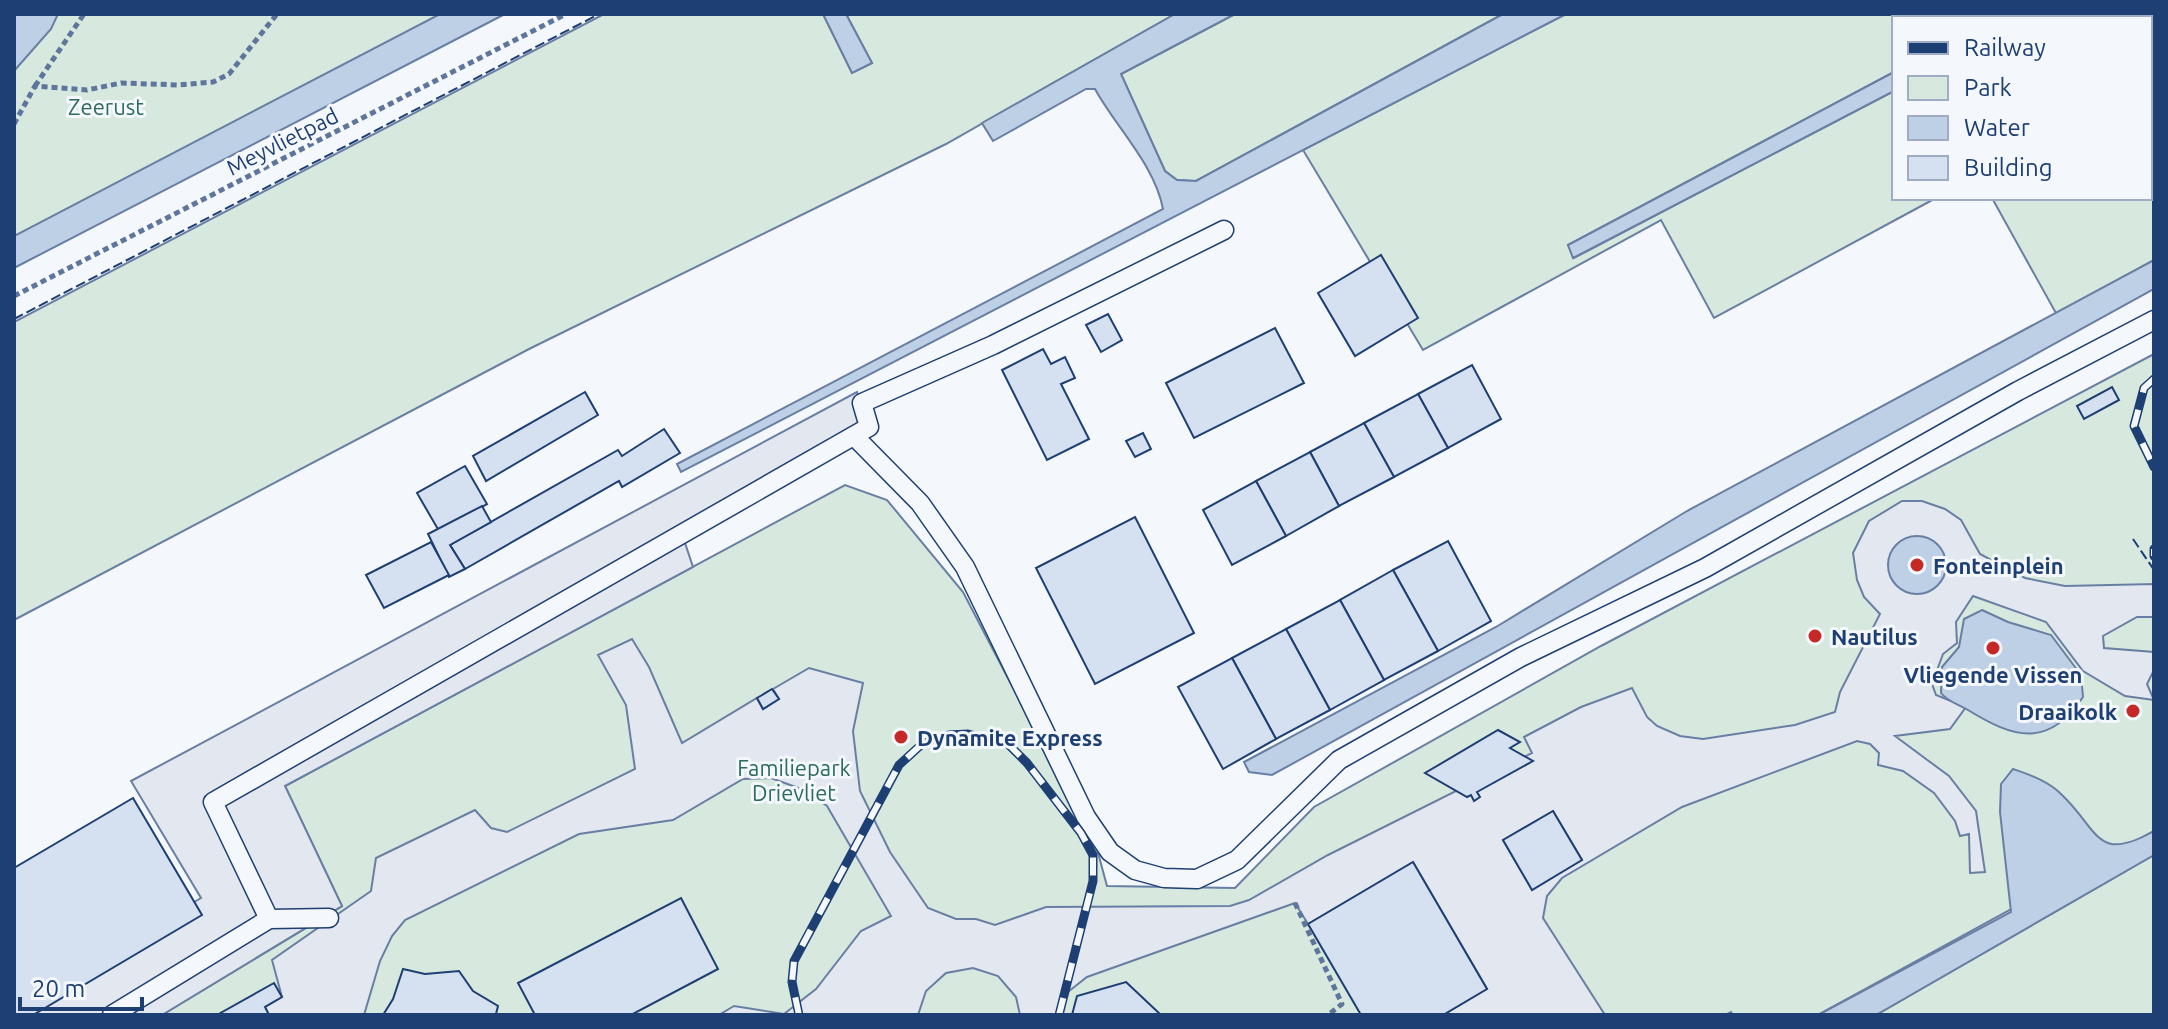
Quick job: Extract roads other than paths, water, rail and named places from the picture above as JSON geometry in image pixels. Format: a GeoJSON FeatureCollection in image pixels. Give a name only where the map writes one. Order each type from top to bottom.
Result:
{"type":"FeatureCollection","features":[{"type":"Feature","properties":{"kind":"lane"},"geometry":{"type":"LineString","coordinates":[[269,919],[213,802],[869,427],[862,403],[993,345],[1224,230]]}},
{"type":"Feature","properties":{"kind":"lane"},"geometry":{"type":"LineString","coordinates":[[854,436],[920,503],[965,567],[1086,817],[1110,852],[1135,870],[1164,878],[1197,879],[1237,860],[1339,760],[1521,657],[1705,568],[2018,391],[2154,320]]}},
{"type":"Feature","properties":{"kind":"lane"},"geometry":{"type":"LineString","coordinates":[[112,1015],[269,919],[329,918]]}},
{"type":"Feature","properties":{"kind":"water"},"geometry":{"type":"Polygon","coordinates":[[[14,14],[58,14],[51,29],[14,71],[14,14]]]}},
{"type":"Feature","properties":{"kind":"water"},"geometry":{"type":"Polygon","coordinates":[[[440,14],[505,14],[14,268],[14,236],[440,14]]]}},
{"type":"Feature","properties":{"kind":"water"},"geometry":{"type":"Polygon","coordinates":[[[823,14],[846,14],[872,63],[852,73],[823,14]]]}},
{"type":"Feature","properties":{"kind":"water"},"geometry":{"type":"Polygon","coordinates":[[[1175,14],[1235,14],[1121,74],[1165,171],[1177,180],[1196,181],[1503,14],[1566,14],[681,472],[677,464],[1163,209],[1159,193],[1143,161],[1095,89],[1086,89],[993,141],[982,123],[1175,14]]]}},
{"type":"Feature","properties":{"kind":"water"},"geometry":{"type":"Polygon","coordinates":[[[1892,73],[1892,92],[1573,258],[1568,245],[1892,73]]]}},
{"type":"Feature","properties":{"kind":"water"},"geometry":{"type":"Polygon","coordinates":[[[2154,260],[2154,289],[1272,775],[1249,772],[1244,762],[1496,627],[1687,511],[2154,260]]]}},
{"type":"Feature","properties":{"kind":"water","name":"Fonteinplein"},"geometry":{"type":"Polygon","coordinates":[[[1917,536],[1938,544],[1946,565],[1938,586],[1917,594],[1896,586],[1888,565],[1896,544],[1917,536]]]}},
{"type":"Feature","properties":{"kind":"water"},"geometry":{"type":"Polygon","coordinates":[[[1982,610],[2008,622],[2051,635],[2081,675],[2083,697],[2070,714],[2056,725],[2043,732],[2014,732],[1950,701],[1941,693],[1942,667],[1959,647],[1964,619],[1982,610]]]}},
{"type":"Feature","properties":{"kind":"water"},"geometry":{"type":"Polygon","coordinates":[[[2013,769],[2057,790],[2092,830],[2109,843],[2135,840],[2154,831],[2154,855],[1876,1015],[1818,1015],[2011,912],[2000,812],[2001,784],[2013,769]]]}},
{"type":"Feature","properties":{"kind":"railway"},"geometry":{"type":"LineString","coordinates":[[2154,379],[2144,388],[2134,426],[2154,467]]}},
{"type":"Feature","properties":{"kind":"railway"},"geometry":{"type":"LineString","coordinates":[[2154,549],[2154,556]]}},
{"type":"Feature","properties":{"kind":"railway"},"geometry":{"type":"LineString","coordinates":[[799,1015],[792,982],[794,961],[899,765],[922,744],[949,735],[968,734],[1008,744],[1027,763],[1081,833],[1093,855],[1093,881],[1059,1015]]}},
{"type":"Feature","properties":{"kind":"place","name":"Fonteinplein"},"geometry":{"type":"Point","coordinates":[1917,565]}},
{"type":"Feature","properties":{"kind":"place","name":"Nautilus"},"geometry":{"type":"Point","coordinates":[1815,636]}},
{"type":"Feature","properties":{"kind":"place","name":"Vliegende Vissen"},"geometry":{"type":"Point","coordinates":[1993,648]}},
{"type":"Feature","properties":{"kind":"place","name":"Draaikolk"},"geometry":{"type":"Point","coordinates":[2133,711]}},
{"type":"Feature","properties":{"kind":"place","name":"Dynamite Express"},"geometry":{"type":"Point","coordinates":[901,737]}},
{"type":"Feature","properties":{"kind":"park label","name":"Zeerust"},"geometry":{"type":"Point","coordinates":[106,106]}},
{"type":"Feature","properties":{"kind":"park label","name":"Familiepark Drievliet"},"geometry":{"type":"Point","coordinates":[794,780]}}]}
